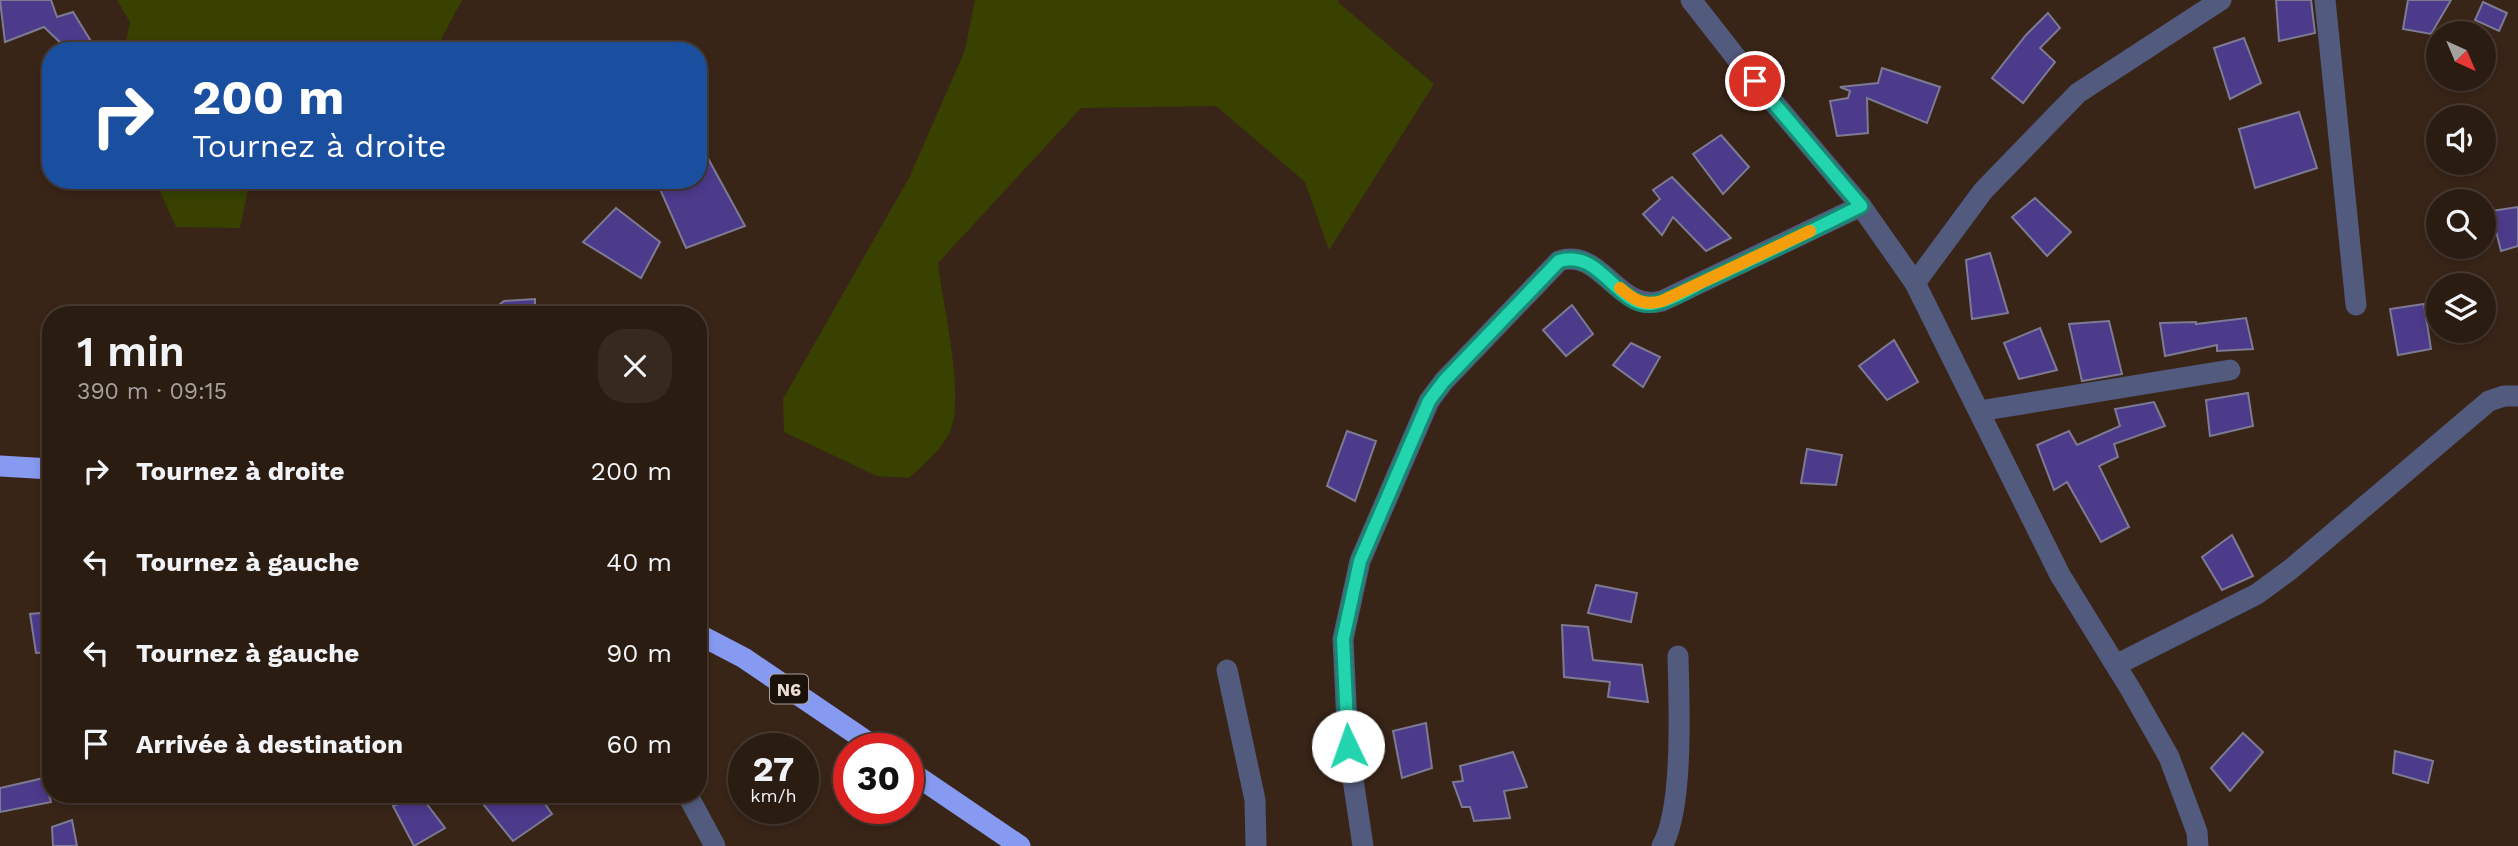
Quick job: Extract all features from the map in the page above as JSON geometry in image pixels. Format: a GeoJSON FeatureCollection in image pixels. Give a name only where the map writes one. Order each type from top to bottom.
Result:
{"type":"FeatureCollection","features":[{"type":"Feature","properties":{"kind":"highway"},"geometry":{"type":"LineString","coordinates":[[0,466],[42,468]]}},
{"type":"Feature","properties":{"kind":"highway","name":"N6"},"geometry":{"type":"LineString","coordinates":[[707,639],[744,658],[854,733]]}},
{"type":"Feature","properties":{"kind":"highway"},"geometry":{"type":"LineString","coordinates":[[924,781],[1020,846]]}},
{"type":"Feature","properties":{"kind":"street"},"geometry":{"type":"LineString","coordinates":[[1691,0],[1861,206],[1915,283],[2060,575],[2169,757],[2197,832],[2198,846]]}},
{"type":"Feature","properties":{"kind":"street"},"geometry":{"type":"LineString","coordinates":[[1915,283],[1983,191],[2078,93],[2221,0]]}},
{"type":"Feature","properties":{"kind":"street"},"geometry":{"type":"LineString","coordinates":[[2325,0],[2356,305]]}},
{"type":"Feature","properties":{"kind":"street"},"geometry":{"type":"LineString","coordinates":[[1363,846],[1348,746],[1343,639],[1360,561],[1429,401],[1444,381],[1559,261],[1571,257],[1584,260],[1635,300],[1649,304],[1662,301],[1749,261],[1861,206]]}},
{"type":"Feature","properties":{"kind":"street"},"geometry":{"type":"LineString","coordinates":[[1979,411],[2230,370]]}},
{"type":"Feature","properties":{"kind":"street"},"geometry":{"type":"LineString","coordinates":[[2116,665],[2257,594],[2291,569],[2489,401],[2504,396],[2518,396]]}},
{"type":"Feature","properties":{"kind":"street"},"geometry":{"type":"LineString","coordinates":[[1662,846],[1671,823],[1677,782],[1678,656]]}},
{"type":"Feature","properties":{"kind":"street"},"geometry":{"type":"LineString","coordinates":[[1227,670],[1255,800],[1256,846]]}},
{"type":"Feature","properties":{"kind":"street"},"geometry":{"type":"LineString","coordinates":[[692,803],[715,846]]}},
{"type":"Feature","properties":{"kind":"green space"},"geometry":{"type":"Polygon","coordinates":[[[117,0],[462,0],[440,42],[126,42],[130,22],[117,0]]]}},
{"type":"Feature","properties":{"kind":"green space"},"geometry":{"type":"Polygon","coordinates":[[[975,0],[1338,0],[1434,84],[1329,250],[1305,182],[1216,106],[1081,108],[938,263],[954,371],[955,393],[951,429],[927,462],[909,478],[877,476],[784,432],[783,399],[910,176],[965,50],[975,0]]]}},
{"type":"Feature","properties":{"kind":"green space"},"geometry":{"type":"Polygon","coordinates":[[[159,189],[248,189],[240,228],[176,227],[159,189]]]}},
{"type":"Feature","properties":{"kind":"building"},"geometry":{"type":"Polygon","coordinates":[[[0,0],[51,0],[57,17],[73,12],[91,42],[60,42],[44,27],[5,42],[0,0]]]}},
{"type":"Feature","properties":{"kind":"building"},"geometry":{"type":"Polygon","coordinates":[[[2276,0],[2311,0],[2315,33],[2279,41],[2276,0]]]}},
{"type":"Feature","properties":{"kind":"building"},"geometry":{"type":"Polygon","coordinates":[[[2408,0],[2451,0],[2439,21],[2426,21],[2426,33],[2403,29],[2408,0]]]}},
{"type":"Feature","properties":{"kind":"building"},"geometry":{"type":"Polygon","coordinates":[[[2483,2],[2507,13],[2499,31],[2496,30],[2496,21],[2475,20],[2483,2]]]}},
{"type":"Feature","properties":{"kind":"building"},"geometry":{"type":"Polygon","coordinates":[[[2048,13],[2060,28],[2040,48],[2055,62],[2023,103],[1992,78],[2026,35],[2048,13]]]}},
{"type":"Feature","properties":{"kind":"building"},"geometry":{"type":"Polygon","coordinates":[[[2244,38],[2261,83],[2230,99],[2214,48],[2244,38]]]}},
{"type":"Feature","properties":{"kind":"building"},"geometry":{"type":"Polygon","coordinates":[[[1882,68],[1940,87],[1927,123],[1867,98],[1868,133],[1837,136],[1830,101],[1848,98],[1850,91],[1840,87],[1878,83],[1882,68]]]}},
{"type":"Feature","properties":{"kind":"building"},"geometry":{"type":"Polygon","coordinates":[[[2299,112],[2317,168],[2255,188],[2239,129],[2299,112]]]}},
{"type":"Feature","properties":{"kind":"building"},"geometry":{"type":"Polygon","coordinates":[[[1721,135],[1749,167],[1723,194],[1693,154],[1721,135]]]}},
{"type":"Feature","properties":{"kind":"building"},"geometry":{"type":"Polygon","coordinates":[[[707,156],[745,226],[686,248],[660,189],[707,189],[707,156]]]}},
{"type":"Feature","properties":{"kind":"building"},"geometry":{"type":"Polygon","coordinates":[[[1672,177],[1731,238],[1706,251],[1673,217],[1662,235],[1643,214],[1660,199],[1653,190],[1672,177]]]}},
{"type":"Feature","properties":{"kind":"building"},"geometry":{"type":"Polygon","coordinates":[[[2035,198],[2071,232],[2047,256],[2012,217],[2035,198]]]}},
{"type":"Feature","properties":{"kind":"building"},"geometry":{"type":"Polygon","coordinates":[[[2518,207],[2518,246],[2501,251],[2496,231],[2496,210],[2518,207]]]}},
{"type":"Feature","properties":{"kind":"building"},"geometry":{"type":"Polygon","coordinates":[[[616,208],[660,242],[641,278],[583,242],[616,208]]]}},
{"type":"Feature","properties":{"kind":"building"},"geometry":{"type":"Polygon","coordinates":[[[1990,253],[2008,313],[1972,319],[1966,260],[1990,253]]]}},
{"type":"Feature","properties":{"kind":"building"},"geometry":{"type":"Polygon","coordinates":[[[535,299],[535,306],[498,306],[504,301],[535,299]]]}},
{"type":"Feature","properties":{"kind":"building"},"geometry":{"type":"Polygon","coordinates":[[[2424,304],[2426,343],[2430,343],[2431,349],[2398,355],[2390,309],[2424,304]]]}},
{"type":"Feature","properties":{"kind":"building"},"geometry":{"type":"Polygon","coordinates":[[[1572,305],[1593,334],[1566,356],[1543,330],[1572,305]]]}},
{"type":"Feature","properties":{"kind":"building"},"geometry":{"type":"Polygon","coordinates":[[[2246,318],[2253,349],[2217,351],[2217,345],[2165,356],[2160,323],[2196,324],[2246,318]]]}},
{"type":"Feature","properties":{"kind":"building"},"geometry":{"type":"Polygon","coordinates":[[[2109,321],[2122,374],[2082,381],[2069,324],[2109,321]]]}},
{"type":"Feature","properties":{"kind":"building"},"geometry":{"type":"Polygon","coordinates":[[[2040,328],[2057,370],[2019,379],[2004,343],[2040,328]]]}},
{"type":"Feature","properties":{"kind":"building"},"geometry":{"type":"Polygon","coordinates":[[[1894,340],[1918,382],[1887,400],[1859,366],[1894,340]]]}},
{"type":"Feature","properties":{"kind":"building"},"geometry":{"type":"Polygon","coordinates":[[[1631,343],[1660,357],[1643,387],[1613,365],[1631,343]]]}},
{"type":"Feature","properties":{"kind":"building"},"geometry":{"type":"Polygon","coordinates":[[[2248,393],[2253,426],[2210,436],[2206,400],[2248,393]]]}},
{"type":"Feature","properties":{"kind":"building"},"geometry":{"type":"Polygon","coordinates":[[[2154,402],[2165,426],[2114,444],[2118,457],[2099,466],[2129,527],[2101,542],[2067,482],[2054,490],[2037,445],[2069,431],[2077,445],[2120,426],[2115,409],[2154,402]]]}},
{"type":"Feature","properties":{"kind":"building"},"geometry":{"type":"Polygon","coordinates":[[[1347,431],[1376,441],[1355,501],[1327,486],[1347,431]]]}},
{"type":"Feature","properties":{"kind":"building"},"geometry":{"type":"Polygon","coordinates":[[[1807,449],[1842,455],[1836,485],[1801,483],[1807,449]]]}},
{"type":"Feature","properties":{"kind":"building"},"geometry":{"type":"Polygon","coordinates":[[[2232,535],[2253,576],[2222,590],[2202,557],[2232,535]]]}},
{"type":"Feature","properties":{"kind":"building"},"geometry":{"type":"Polygon","coordinates":[[[1596,585],[1637,593],[1631,622],[1588,613],[1596,585]]]}},
{"type":"Feature","properties":{"kind":"building"},"geometry":{"type":"Polygon","coordinates":[[[42,613],[42,653],[36,653],[30,614],[42,613]]]}},
{"type":"Feature","properties":{"kind":"building"},"geometry":{"type":"Polygon","coordinates":[[[1562,625],[1588,627],[1593,660],[1642,665],[1648,702],[1608,697],[1610,682],[1564,677],[1562,625]]]}},
{"type":"Feature","properties":{"kind":"building"},"geometry":{"type":"Polygon","coordinates":[[[1426,723],[1432,768],[1402,778],[1393,731],[1426,723]]]}},
{"type":"Feature","properties":{"kind":"building"},"geometry":{"type":"Polygon","coordinates":[[[2243,733],[2263,752],[2230,791],[2211,768],[2243,733]]]}},
{"type":"Feature","properties":{"kind":"building"},"geometry":{"type":"Polygon","coordinates":[[[2395,751],[2433,761],[2428,783],[2393,773],[2395,751]]]}},
{"type":"Feature","properties":{"kind":"building"},"geometry":{"type":"Polygon","coordinates":[[[1513,752],[1527,787],[1504,791],[1510,818],[1474,821],[1470,807],[1462,807],[1453,782],[1463,781],[1460,766],[1513,752]]]}},
{"type":"Feature","properties":{"kind":"building"},"geometry":{"type":"Polygon","coordinates":[[[42,778],[42,803],[46,803],[0,812],[0,788],[42,778]]]}},
{"type":"Feature","properties":{"kind":"building"},"geometry":{"type":"Polygon","coordinates":[[[400,803],[426,803],[445,828],[414,846],[393,806],[400,803]]]}},
{"type":"Feature","properties":{"kind":"building"},"geometry":{"type":"Polygon","coordinates":[[[482,803],[544,803],[552,814],[513,841],[482,803]]]}},
{"type":"Feature","properties":{"kind":"building"},"geometry":{"type":"Polygon","coordinates":[[[72,820],[77,846],[53,846],[52,827],[72,820]]]}},
{"type":"Feature","properties":{"kind":"slow traffic"},"geometry":{"type":"LineString","coordinates":[[1620,288],[1635,300],[1649,304],[1662,301],[1810,231]]}},
{"type":"Feature","properties":{"kind":"route"},"geometry":{"type":"LineString","coordinates":[[1348,746],[1343,639],[1360,561],[1429,401],[1444,381],[1559,261],[1571,257],[1584,260],[1635,300],[1649,304],[1662,301],[1728,271],[1861,206],[1755,81]]}}]}
